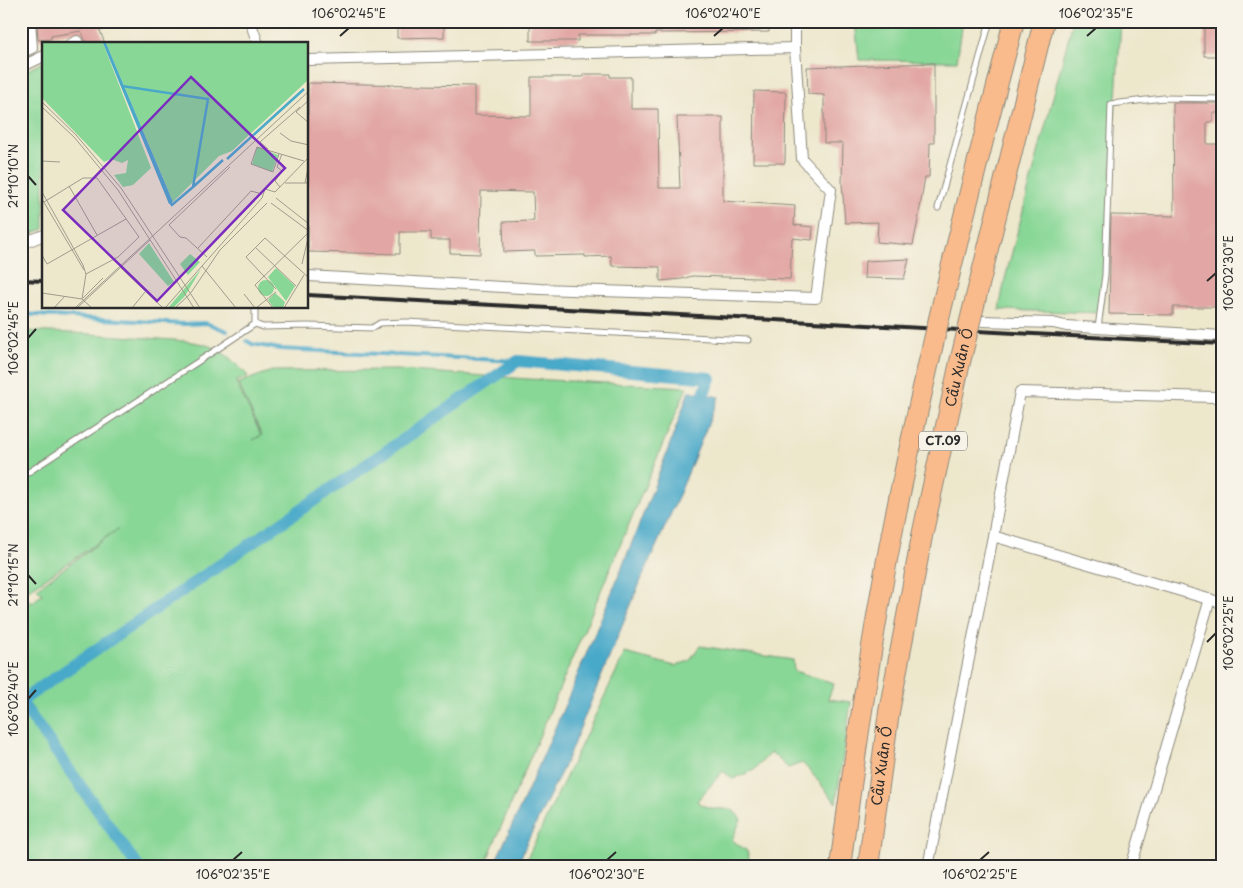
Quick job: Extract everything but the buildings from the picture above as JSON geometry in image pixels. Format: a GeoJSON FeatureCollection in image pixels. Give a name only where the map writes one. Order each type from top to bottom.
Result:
{"type":"FeatureCollection","features":[{"type":"Feature","properties":{"kind":"highway","name":"Cầu Xuân Ổ"},"geometry":{"type":"LineString","coordinates":[[840,867],[864,696],[893,528],[944,297],[1014,21]]}},
{"type":"Feature","properties":{"kind":"highway","name":"Cầu Xuân Ổ"},"geometry":{"type":"LineString","coordinates":[[868,867],[889,712],[922,536],[960,362],[1044,21]]}},
{"type":"Feature","properties":{"kind":"street"},"geometry":{"type":"LineString","coordinates":[[21,52],[32,48],[30,21]]}},
{"type":"Feature","properties":{"kind":"street"},"geometry":{"type":"LineString","coordinates":[[250,21],[257,42]]}},
{"type":"Feature","properties":{"kind":"street"},"geometry":{"type":"LineString","coordinates":[[309,276],[540,289],[816,298],[830,190],[802,159],[795,21]]}},
{"type":"Feature","properties":{"kind":"street"},"geometry":{"type":"LineString","coordinates":[[309,60],[795,48]]}},
{"type":"Feature","properties":{"kind":"street"},"geometry":{"type":"LineString","coordinates":[[21,67],[42,57]]}},
{"type":"Feature","properties":{"kind":"street"},"geometry":{"type":"LineString","coordinates":[[21,225],[29,242],[42,236]]}},
{"type":"Feature","properties":{"kind":"street"},"geometry":{"type":"LineString","coordinates":[[982,321],[1053,323],[1066,326],[1222,336]]}},
{"type":"Feature","properties":{"kind":"street"},"geometry":{"type":"LineString","coordinates":[[928,867],[1020,392],[1215,397],[1222,399]]}},
{"type":"Feature","properties":{"kind":"street"},"geometry":{"type":"LineString","coordinates":[[993,536],[1222,603]]}},
{"type":"Feature","properties":{"kind":"street"},"geometry":{"type":"LineString","coordinates":[[1131,867],[1210,599]]}},
{"type":"Feature","properties":{"kind":"lane"},"geometry":{"type":"LineString","coordinates":[[938,208],[990,21]]}},
{"type":"Feature","properties":{"kind":"lane"},"geometry":{"type":"LineString","coordinates":[[1098,328],[1105,275],[1111,104],[1164,98],[1222,99]]}},
{"type":"Feature","properties":{"kind":"lane"},"geometry":{"type":"LineString","coordinates":[[255,309],[255,324]]}},
{"type":"Feature","properties":{"kind":"lane"},"geometry":{"type":"LineString","coordinates":[[255,324],[263,327],[372,328],[380,323],[406,322],[748,340]]}},
{"type":"Feature","properties":{"kind":"lane"},"geometry":{"type":"LineString","coordinates":[[21,477],[255,324]]}},
{"type":"Feature","properties":{"kind":"green space"},"geometry":{"type":"Polygon","coordinates":[[[855,21],[963,21],[957,61],[859,60],[855,21]]]}},
{"type":"Feature","properties":{"kind":"green space"},"geometry":{"type":"Polygon","coordinates":[[[1073,21],[1121,21],[1102,313],[999,310],[1005,279],[1073,21]]]}},
{"type":"Feature","properties":{"kind":"green space"},"geometry":{"type":"Polygon","coordinates":[[[42,63],[42,230],[29,234],[21,217],[21,73],[42,63]]]}},
{"type":"Feature","properties":{"kind":"green space"},"geometry":{"type":"Polygon","coordinates":[[[21,331],[172,340],[198,343],[212,347],[227,356],[248,376],[236,382],[261,435],[253,440],[262,435],[238,383],[272,371],[397,370],[687,387],[484,867],[21,867],[21,599],[25,597],[32,603],[42,594],[37,588],[118,529],[21,595],[21,331]]]}},
{"type":"Feature","properties":{"kind":"green space"},"geometry":{"type":"Polygon","coordinates":[[[700,646],[793,660],[794,671],[834,683],[828,699],[851,702],[836,803],[802,763],[788,768],[771,752],[754,770],[733,779],[723,771],[697,801],[717,809],[732,809],[741,819],[732,840],[747,851],[749,859],[758,867],[523,867],[625,653],[675,666],[689,661],[700,646]]]}},
{"type":"Feature","properties":{"kind":"water"},"geometry":{"type":"Polygon","coordinates":[[[689,391],[719,397],[566,762],[517,867],[493,867],[567,701],[654,487],[689,391]]]}},
{"type":"Feature","properties":{"kind":"waterway"},"geometry":{"type":"LineString","coordinates":[[21,314],[184,324],[206,323],[227,331]]}},
{"type":"Feature","properties":{"kind":"waterway"},"geometry":{"type":"LineString","coordinates":[[247,341],[252,344],[280,349],[518,361]]}},
{"type":"Feature","properties":{"kind":"waterway"},"geometry":{"type":"LineString","coordinates":[[21,701],[518,361],[710,378],[698,408]]}},
{"type":"Feature","properties":{"kind":"waterway"},"geometry":{"type":"LineString","coordinates":[[21,702],[138,867]]}},
{"type":"Feature","properties":{"kind":"railway"},"geometry":{"type":"LineString","coordinates":[[21,280],[42,281]]}},
{"type":"Feature","properties":{"kind":"railway"},"geometry":{"type":"LineString","coordinates":[[309,295],[1222,344]]}}]}
